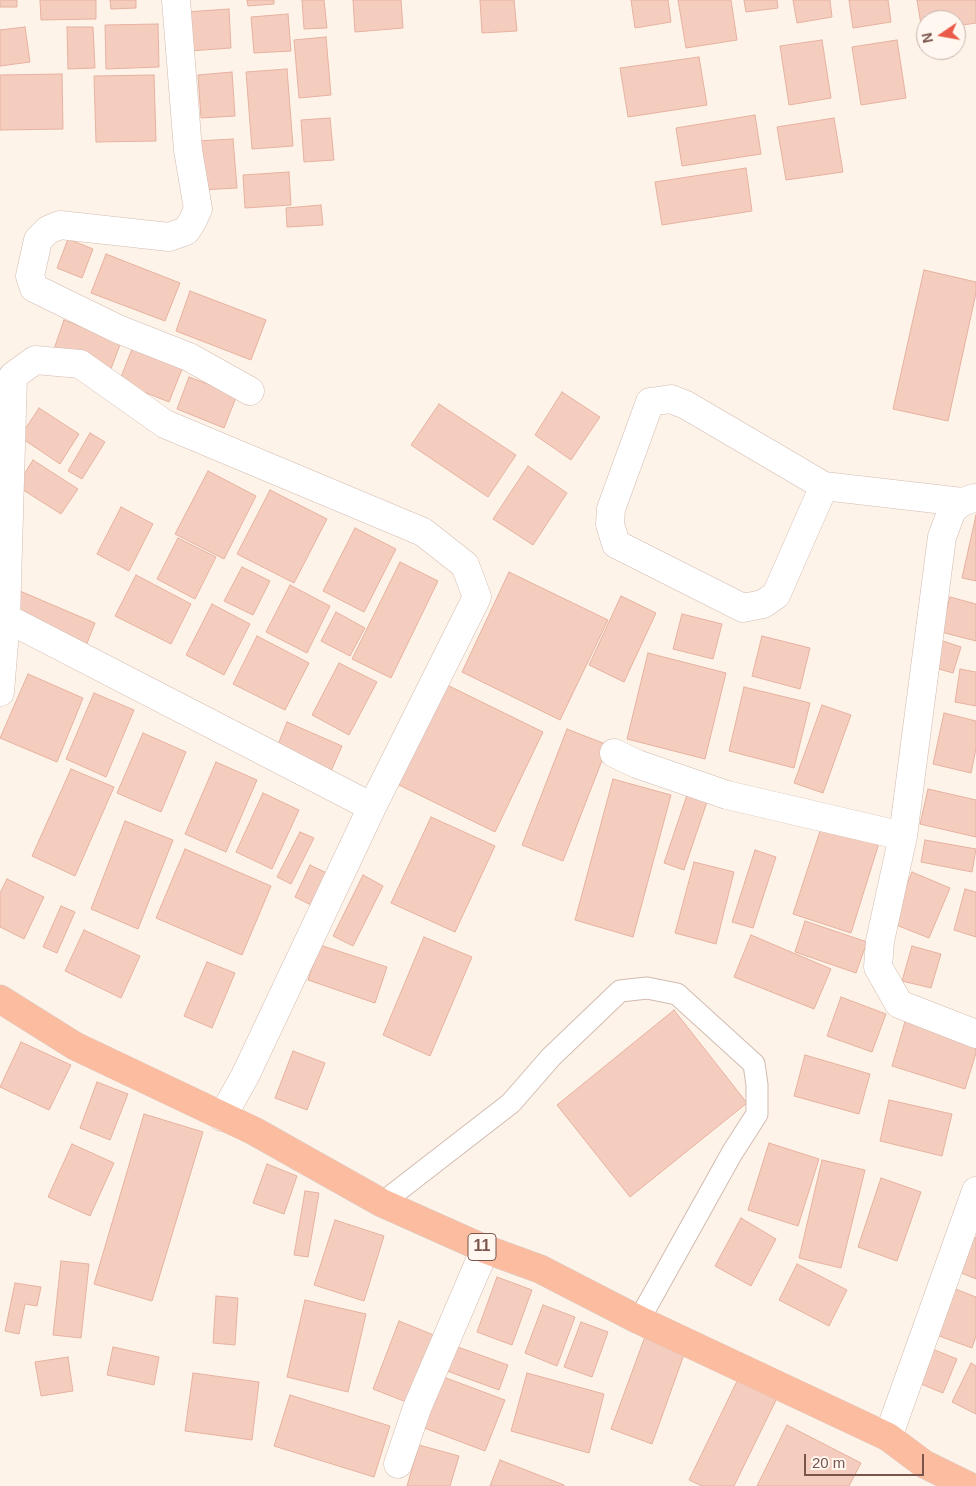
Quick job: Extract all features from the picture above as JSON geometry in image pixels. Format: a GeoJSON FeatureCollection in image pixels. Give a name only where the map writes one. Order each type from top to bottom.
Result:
{"type":"FeatureCollection","features":[{"type":"Feature","properties":{"kind":"highway","name":"11"},"geometry":{"type":"LineString","coordinates":[[0,999],[75,1046],[254,1131],[382,1202],[485,1249],[540,1269],[640,1320],[888,1437],[924,1464],[969,1486]]}},
{"type":"Feature","properties":{"kind":"street"},"geometry":{"type":"LineString","coordinates":[[176,0],[188,150],[198,210],[192,222],[186,231],[169,237],[60,225],[48,230],[38,240],[30,276],[34,288],[118,329],[189,357],[250,390]]}},
{"type":"Feature","properties":{"kind":"street"},"geometry":{"type":"LineString","coordinates":[[0,692],[6,618],[13,376],[35,360],[80,364],[165,424],[423,532],[465,565],[477,597],[372,807],[245,1076],[222,1117]]}},
{"type":"Feature","properties":{"kind":"street"},"geometry":{"type":"LineString","coordinates":[[824,486],[776,595],[763,604],[743,608],[616,544],[610,524],[611,509],[650,402],[671,399],[686,405],[824,486],[969,500]]}},
{"type":"Feature","properties":{"kind":"street"},"geometry":{"type":"LineString","coordinates":[[969,500],[950,515],[942,537],[903,836],[880,941],[878,967],[899,1004],[976,1034]]}},
{"type":"Feature","properties":{"kind":"street"},"geometry":{"type":"LineString","coordinates":[[6,618],[372,807]]}},
{"type":"Feature","properties":{"kind":"street"},"geometry":{"type":"LineString","coordinates":[[614,752],[637,764],[727,795],[903,836]]}},
{"type":"Feature","properties":{"kind":"street"},"geometry":{"type":"LineString","coordinates":[[888,1437],[976,1191]]}},
{"type":"Feature","properties":{"kind":"street"},"geometry":{"type":"LineString","coordinates":[[398,1464],[417,1408],[485,1249]]}},
{"type":"Feature","properties":{"kind":"lane"},"geometry":{"type":"LineString","coordinates":[[382,1202],[511,1103],[551,1057],[620,991],[648,988],[677,994],[754,1064],[757,1085],[757,1114],[732,1153],[640,1320]]}},
{"type":"Feature","properties":{"kind":"building"},"geometry":{"type":"Polygon","coordinates":[[[0,0],[17,0],[17,7],[0,7],[0,0]]]}},
{"type":"Feature","properties":{"kind":"building"},"geometry":{"type":"Polygon","coordinates":[[[40,0],[96,0],[96,19],[41,20],[40,0]]]}},
{"type":"Feature","properties":{"kind":"building"},"geometry":{"type":"Polygon","coordinates":[[[110,0],[136,0],[136,8],[111,9],[110,0]]]}},
{"type":"Feature","properties":{"kind":"building"},"geometry":{"type":"Polygon","coordinates":[[[247,0],[274,0],[274,4],[248,6],[247,0]]]}},
{"type":"Feature","properties":{"kind":"building"},"geometry":{"type":"Polygon","coordinates":[[[302,0],[324,0],[327,28],[304,29],[302,0]]]}},
{"type":"Feature","properties":{"kind":"building"},"geometry":{"type":"Polygon","coordinates":[[[353,0],[401,0],[403,28],[355,32],[353,0]]]}},
{"type":"Feature","properties":{"kind":"building"},"geometry":{"type":"Polygon","coordinates":[[[480,0],[514,0],[517,31],[482,33],[480,0]]]}},
{"type":"Feature","properties":{"kind":"building"},"geometry":{"type":"Polygon","coordinates":[[[631,0],[668,0],[671,22],[635,28],[631,0]]]}},
{"type":"Feature","properties":{"kind":"building"},"geometry":{"type":"Polygon","coordinates":[[[678,0],[731,0],[737,40],[686,48],[678,0]]]}},
{"type":"Feature","properties":{"kind":"building"},"geometry":{"type":"Polygon","coordinates":[[[744,0],[777,0],[778,8],[746,12],[744,0]]]}},
{"type":"Feature","properties":{"kind":"building"},"geometry":{"type":"Polygon","coordinates":[[[793,0],[830,0],[832,17],[797,23],[793,0]]]}},
{"type":"Feature","properties":{"kind":"building"},"geometry":{"type":"Polygon","coordinates":[[[849,0],[888,0],[891,22],[853,28],[849,0]]]}},
{"type":"Feature","properties":{"kind":"building"},"geometry":{"type":"Polygon","coordinates":[[[917,0],[976,0],[976,23],[966,24],[966,10],[919,10],[917,0]]]}},
{"type":"Feature","properties":{"kind":"building"},"geometry":{"type":"Polygon","coordinates":[[[229,9],[231,48],[189,51],[186,12],[229,9]]]}},
{"type":"Feature","properties":{"kind":"building"},"geometry":{"type":"Polygon","coordinates":[[[288,14],[291,51],[254,53],[251,17],[288,14]]]}},
{"type":"Feature","properties":{"kind":"building"},"geometry":{"type":"Polygon","coordinates":[[[158,24],[159,67],[106,69],[105,25],[158,24]]]}},
{"type":"Feature","properties":{"kind":"building"},"geometry":{"type":"Polygon","coordinates":[[[25,27],[30,62],[0,66],[0,30],[25,27]]]}},
{"type":"Feature","properties":{"kind":"building"},"geometry":{"type":"Polygon","coordinates":[[[67,27],[93,27],[95,68],[68,69],[67,27]]]}},
{"type":"Feature","properties":{"kind":"building"},"geometry":{"type":"Polygon","coordinates":[[[326,37],[331,95],[299,98],[294,40],[326,37]]]}},
{"type":"Feature","properties":{"kind":"building"},"geometry":{"type":"Polygon","coordinates":[[[822,40],[831,98],[789,105],[780,46],[822,40]]]}},
{"type":"Feature","properties":{"kind":"building"},"geometry":{"type":"Polygon","coordinates":[[[897,40],[906,98],[861,105],[852,47],[897,40]]]}},
{"type":"Feature","properties":{"kind":"building"},"geometry":{"type":"Polygon","coordinates":[[[699,57],[707,105],[628,117],[620,68],[699,57]]]}},
{"type":"Feature","properties":{"kind":"building"},"geometry":{"type":"Polygon","coordinates":[[[287,69],[293,146],[252,149],[246,72],[287,69]]]}},
{"type":"Feature","properties":{"kind":"building"},"geometry":{"type":"Polygon","coordinates":[[[232,72],[235,116],[201,118],[198,75],[232,72]]]}},
{"type":"Feature","properties":{"kind":"building"},"geometry":{"type":"Polygon","coordinates":[[[62,74],[63,129],[0,130],[0,75],[62,74]]]}},
{"type":"Feature","properties":{"kind":"building"},"geometry":{"type":"Polygon","coordinates":[[[154,75],[156,141],[96,142],[94,76],[154,75]]]}},
{"type":"Feature","properties":{"kind":"building"},"geometry":{"type":"Polygon","coordinates":[[[755,115],[761,154],[682,166],[676,128],[755,115]]]}},
{"type":"Feature","properties":{"kind":"building"},"geometry":{"type":"Polygon","coordinates":[[[330,118],[334,160],[304,162],[301,120],[330,118]]]}},
{"type":"Feature","properties":{"kind":"building"},"geometry":{"type":"Polygon","coordinates":[[[834,118],[843,172],[786,180],[777,127],[834,118]]]}},
{"type":"Feature","properties":{"kind":"building"},"geometry":{"type":"Polygon","coordinates":[[[233,139],[237,188],[201,190],[197,141],[233,139]]]}},
{"type":"Feature","properties":{"kind":"building"},"geometry":{"type":"Polygon","coordinates":[[[746,168],[752,211],[662,225],[655,182],[746,168]]]}},
{"type":"Feature","properties":{"kind":"building"},"geometry":{"type":"Polygon","coordinates":[[[289,172],[291,205],[245,208],[243,175],[289,172]]]}},
{"type":"Feature","properties":{"kind":"building"},"geometry":{"type":"Polygon","coordinates":[[[321,205],[323,225],[287,227],[286,208],[321,205]]]}},
{"type":"Feature","properties":{"kind":"building"},"geometry":{"type":"Polygon","coordinates":[[[68,239],[93,249],[82,278],[57,268],[68,239]]]}},
{"type":"Feature","properties":{"kind":"building"},"geometry":{"type":"Polygon","coordinates":[[[106,254],[180,283],[165,321],[91,293],[106,254]]]}},
{"type":"Feature","properties":{"kind":"building"},"geometry":{"type":"Polygon","coordinates":[[[924,270],[976,282],[976,293],[948,421],[893,409],[924,270]]]}},
{"type":"Feature","properties":{"kind":"building"},"geometry":{"type":"Polygon","coordinates":[[[190,291],[266,320],[251,360],[176,331],[190,291]]]}},
{"type":"Feature","properties":{"kind":"building"},"geometry":{"type":"Polygon","coordinates":[[[64,320],[121,342],[109,374],[53,352],[64,320]]]}},
{"type":"Feature","properties":{"kind":"building"},"geometry":{"type":"Polygon","coordinates":[[[132,349],[182,369],[169,402],[119,382],[132,349]]]}},
{"type":"Feature","properties":{"kind":"building"},"geometry":{"type":"Polygon","coordinates":[[[189,377],[237,395],[224,428],[177,409],[189,377]]]}},
{"type":"Feature","properties":{"kind":"building"},"geometry":{"type":"Polygon","coordinates":[[[562,392],[600,417],[571,460],[535,435],[562,392]]]}},
{"type":"Feature","properties":{"kind":"building"},"geometry":{"type":"Polygon","coordinates":[[[439,404],[516,455],[488,497],[411,445],[439,404]]]}},
{"type":"Feature","properties":{"kind":"building"},"geometry":{"type":"Polygon","coordinates":[[[39,408],[79,434],[60,464],[20,437],[39,408]]]}},
{"type":"Feature","properties":{"kind":"building"},"geometry":{"type":"Polygon","coordinates":[[[90,433],[105,442],[82,479],[68,471],[90,433]]]}},
{"type":"Feature","properties":{"kind":"building"},"geometry":{"type":"Polygon","coordinates":[[[33,460],[78,489],[61,514],[17,486],[33,460]]]}},
{"type":"Feature","properties":{"kind":"building"},"geometry":{"type":"Polygon","coordinates":[[[528,466],[567,493],[533,545],[493,519],[528,466]]]}},
{"type":"Feature","properties":{"kind":"building"},"geometry":{"type":"Polygon","coordinates":[[[208,471],[256,496],[224,559],[175,534],[208,471]]]}},
{"type":"Feature","properties":{"kind":"building"},"geometry":{"type":"Polygon","coordinates":[[[270,490],[327,519],[294,583],[237,554],[270,490]]]}},
{"type":"Feature","properties":{"kind":"building"},"geometry":{"type":"Polygon","coordinates":[[[121,507],[153,524],[129,571],[97,554],[121,507]]]}},
{"type":"Feature","properties":{"kind":"building"},"geometry":{"type":"Polygon","coordinates":[[[976,515],[976,581],[962,578],[976,515]]]}},
{"type":"Feature","properties":{"kind":"building"},"geometry":{"type":"Polygon","coordinates":[[[355,528],[396,549],[364,612],[323,591],[355,528]]]}},
{"type":"Feature","properties":{"kind":"building"},"geometry":{"type":"Polygon","coordinates":[[[178,538],[216,557],[195,599],[157,579],[178,538]]]}},
{"type":"Feature","properties":{"kind":"building"},"geometry":{"type":"Polygon","coordinates":[[[400,562],[438,581],[391,678],[352,659],[400,562]]]}},
{"type":"Feature","properties":{"kind":"building"},"geometry":{"type":"Polygon","coordinates":[[[242,567],[270,581],[253,615],[224,601],[242,567]]]}},
{"type":"Feature","properties":{"kind":"building"},"geometry":{"type":"Polygon","coordinates":[[[509,572],[608,620],[560,720],[462,672],[509,572]]]}},
{"type":"Feature","properties":{"kind":"building"},"geometry":{"type":"Polygon","coordinates":[[[136,575],[191,604],[171,644],[115,616],[136,575]]]}},
{"type":"Feature","properties":{"kind":"building"},"geometry":{"type":"Polygon","coordinates":[[[290,585],[330,606],[307,653],[266,632],[290,585]]]}},
{"type":"Feature","properties":{"kind":"building"},"geometry":{"type":"Polygon","coordinates":[[[20,591],[95,623],[82,656],[6,623],[20,591]]]}},
{"type":"Feature","properties":{"kind":"building"},"geometry":{"type":"Polygon","coordinates":[[[621,596],[656,613],[624,682],[589,665],[621,596]]]}},
{"type":"Feature","properties":{"kind":"building"},"geometry":{"type":"Polygon","coordinates":[[[950,597],[976,604],[976,641],[941,632],[950,597]]]}},
{"type":"Feature","properties":{"kind":"building"},"geometry":{"type":"Polygon","coordinates":[[[212,604],[250,624],[224,675],[186,655],[212,604]]]}},
{"type":"Feature","properties":{"kind":"building"},"geometry":{"type":"Polygon","coordinates":[[[336,612],[365,628],[350,656],[321,641],[336,612]]]}},
{"type":"Feature","properties":{"kind":"building"},"geometry":{"type":"Polygon","coordinates":[[[682,614],[722,624],[713,659],[673,649],[682,614]]]}},
{"type":"Feature","properties":{"kind":"building"},"geometry":{"type":"Polygon","coordinates":[[[257,636],[309,663],[285,710],[233,684],[257,636]]]}},
{"type":"Feature","properties":{"kind":"building"},"geometry":{"type":"Polygon","coordinates":[[[762,636],[810,648],[800,689],[752,676],[762,636]]]}},
{"type":"Feature","properties":{"kind":"building"},"geometry":{"type":"Polygon","coordinates":[[[940,640],[961,647],[953,673],[932,667],[940,640]]]}},
{"type":"Feature","properties":{"kind":"building"},"geometry":{"type":"Polygon","coordinates":[[[648,653],[726,673],[705,759],[627,739],[648,653]]]}},
{"type":"Feature","properties":{"kind":"building"},"geometry":{"type":"Polygon","coordinates":[[[339,663],[377,682],[349,735],[312,715],[339,663]]]}},
{"type":"Feature","properties":{"kind":"building"},"geometry":{"type":"Polygon","coordinates":[[[960,669],[976,672],[976,706],[955,702],[960,669]]]}},
{"type":"Feature","properties":{"kind":"building"},"geometry":{"type":"Polygon","coordinates":[[[28,674],[83,698],[57,762],[0,738],[28,674]]]}},
{"type":"Feature","properties":{"kind":"building"},"geometry":{"type":"Polygon","coordinates":[[[445,684],[543,732],[495,832],[397,784],[445,684]]]}},
{"type":"Feature","properties":{"kind":"building"},"geometry":{"type":"Polygon","coordinates":[[[744,687],[810,703],[794,768],[729,751],[744,687]]]}},
{"type":"Feature","properties":{"kind":"building"},"geometry":{"type":"Polygon","coordinates":[[[94,693],[134,710],[106,777],[66,759],[94,693]]]}},
{"type":"Feature","properties":{"kind":"building"},"geometry":{"type":"Polygon","coordinates":[[[822,705],[851,715],[823,793],[794,783],[822,705]]]}},
{"type":"Feature","properties":{"kind":"building"},"geometry":{"type":"Polygon","coordinates":[[[944,713],[976,721],[976,749],[971,773],[933,764],[944,713]]]}},
{"type":"Feature","properties":{"kind":"building"},"geometry":{"type":"Polygon","coordinates":[[[287,722],[342,746],[325,785],[271,762],[287,722]]]}},
{"type":"Feature","properties":{"kind":"building"},"geometry":{"type":"Polygon","coordinates":[[[567,729],[608,745],[563,861],[522,845],[567,729]]]}},
{"type":"Feature","properties":{"kind":"building"},"geometry":{"type":"Polygon","coordinates":[[[143,733],[186,752],[161,812],[117,793],[143,733]]]}},
{"type":"Feature","properties":{"kind":"building"},"geometry":{"type":"Polygon","coordinates":[[[216,762],[257,780],[226,852],[185,834],[216,762]]]}},
{"type":"Feature","properties":{"kind":"building"},"geometry":{"type":"Polygon","coordinates":[[[71,769],[114,787],[75,876],[32,856],[71,769]]]}},
{"type":"Feature","properties":{"kind":"building"},"geometry":{"type":"Polygon","coordinates":[[[613,779],[671,795],[633,937],[575,920],[613,779]]]}},
{"type":"Feature","properties":{"kind":"building"},"geometry":{"type":"Polygon","coordinates":[[[689,789],[709,796],[684,870],[664,863],[689,789]]]}},
{"type":"Feature","properties":{"kind":"building"},"geometry":{"type":"Polygon","coordinates":[[[928,789],[976,800],[976,837],[920,824],[928,789]]]}},
{"type":"Feature","properties":{"kind":"building"},"geometry":{"type":"Polygon","coordinates":[[[263,793],[299,810],[272,869],[236,852],[263,793]]]}},
{"type":"Feature","properties":{"kind":"building"},"geometry":{"type":"Polygon","coordinates":[[[431,817],[495,846],[455,932],[391,903],[431,817]]]}},
{"type":"Feature","properties":{"kind":"building"},"geometry":{"type":"Polygon","coordinates":[[[125,821],[173,840],[138,929],[91,909],[125,821]]]}},
{"type":"Feature","properties":{"kind":"building"},"geometry":{"type":"Polygon","coordinates":[[[822,825],[879,843],[851,933],[793,914],[822,825]]]}},
{"type":"Feature","properties":{"kind":"building"},"geometry":{"type":"Polygon","coordinates":[[[300,832],[314,838],[291,884],[277,877],[300,832]]]}},
{"type":"Feature","properties":{"kind":"building"},"geometry":{"type":"Polygon","coordinates":[[[925,840],[976,849],[972,872],[921,862],[925,840]]]}},
{"type":"Feature","properties":{"kind":"building"},"geometry":{"type":"Polygon","coordinates":[[[185,849],[271,886],[242,955],[156,918],[185,849]]]}},
{"type":"Feature","properties":{"kind":"building"},"geometry":{"type":"Polygon","coordinates":[[[755,850],[776,857],[753,928],[732,922],[755,850]]]}},
{"type":"Feature","properties":{"kind":"building"},"geometry":{"type":"Polygon","coordinates":[[[694,862],[734,872],[716,944],[675,933],[694,862]]]}},
{"type":"Feature","properties":{"kind":"building"},"geometry":{"type":"Polygon","coordinates":[[[310,865],[331,875],[315,907],[295,897],[310,865]]]}},
{"type":"Feature","properties":{"kind":"building"},"geometry":{"type":"Polygon","coordinates":[[[912,872],[950,888],[929,938],[891,923],[912,872]]]}},
{"type":"Feature","properties":{"kind":"building"},"geometry":{"type":"Polygon","coordinates":[[[363,875],[383,886],[353,946],[333,936],[363,875]]]}},
{"type":"Feature","properties":{"kind":"building"},"geometry":{"type":"Polygon","coordinates":[[[7,879],[44,897],[24,939],[0,927],[0,893],[7,879]]]}},
{"type":"Feature","properties":{"kind":"building"},"geometry":{"type":"Polygon","coordinates":[[[965,889],[976,892],[976,937],[954,930],[965,889]]]}},
{"type":"Feature","properties":{"kind":"building"},"geometry":{"type":"Polygon","coordinates":[[[61,906],[75,912],[57,953],[43,947],[61,906]]]}},
{"type":"Feature","properties":{"kind":"building"},"geometry":{"type":"Polygon","coordinates":[[[805,921],[867,942],[856,973],[795,952],[805,921]]]}},
{"type":"Feature","properties":{"kind":"building"},"geometry":{"type":"Polygon","coordinates":[[[84,930],[140,956],[121,998],[65,971],[84,930]]]}},
{"type":"Feature","properties":{"kind":"building"},"geometry":{"type":"Polygon","coordinates":[[[751,935],[831,969],[814,1009],[734,977],[751,935]]]}},
{"type":"Feature","properties":{"kind":"building"},"geometry":{"type":"Polygon","coordinates":[[[424,937],[472,957],[430,1056],[383,1035],[424,937]]]}},
{"type":"Feature","properties":{"kind":"building"},"geometry":{"type":"Polygon","coordinates":[[[320,945],[387,967],[375,1003],[308,980],[320,945]]]}},
{"type":"Feature","properties":{"kind":"building"},"geometry":{"type":"Polygon","coordinates":[[[912,946],[941,954],[931,988],[902,981],[912,946]]]}},
{"type":"Feature","properties":{"kind":"building"},"geometry":{"type":"Polygon","coordinates":[[[207,962],[235,973],[212,1028],[184,1016],[207,962]]]}},
{"type":"Feature","properties":{"kind":"building"},"geometry":{"type":"Polygon","coordinates":[[[841,997],[886,1014],[872,1052],[827,1036],[841,997]]]}},
{"type":"Feature","properties":{"kind":"building"},"geometry":{"type":"Polygon","coordinates":[[[674,1010],[747,1103],[630,1197],[557,1105],[674,1010]]]}},
{"type":"Feature","properties":{"kind":"building"},"geometry":{"type":"Polygon","coordinates":[[[906,1018],[976,1040],[976,1053],[965,1089],[892,1066],[906,1018]]]}},
{"type":"Feature","properties":{"kind":"building"},"geometry":{"type":"Polygon","coordinates":[[[21,1042],[71,1065],[49,1110],[0,1087],[21,1042]]]}},
{"type":"Feature","properties":{"kind":"building"},"geometry":{"type":"Polygon","coordinates":[[[293,1051],[325,1063],[307,1110],[275,1098],[293,1051]]]}},
{"type":"Feature","properties":{"kind":"building"},"geometry":{"type":"Polygon","coordinates":[[[805,1055],[870,1074],[859,1114],[794,1096],[805,1055]]]}},
{"type":"Feature","properties":{"kind":"building"},"geometry":{"type":"Polygon","coordinates":[[[97,1082],[128,1094],[110,1140],[80,1128],[97,1082]]]}},
{"type":"Feature","properties":{"kind":"building"},"geometry":{"type":"Polygon","coordinates":[[[889,1100],[952,1114],[942,1156],[880,1141],[889,1100]]]}},
{"type":"Feature","properties":{"kind":"building"},"geometry":{"type":"Polygon","coordinates":[[[144,1114],[203,1132],[152,1301],[94,1284],[144,1114]]]}},
{"type":"Feature","properties":{"kind":"building"},"geometry":{"type":"Polygon","coordinates":[[[769,1143],[819,1159],[798,1226],[748,1210],[769,1143]]]}},
{"type":"Feature","properties":{"kind":"building"},"geometry":{"type":"Polygon","coordinates":[[[72,1144],[114,1163],[90,1216],[48,1197],[72,1144]]]}},
{"type":"Feature","properties":{"kind":"building"},"geometry":{"type":"Polygon","coordinates":[[[822,1160],[865,1170],[841,1268],[799,1258],[822,1160]]]}},
{"type":"Feature","properties":{"kind":"building"},"geometry":{"type":"Polygon","coordinates":[[[267,1164],[297,1176],[284,1214],[253,1203],[267,1164]]]}},
{"type":"Feature","properties":{"kind":"building"},"geometry":{"type":"Polygon","coordinates":[[[881,1178],[921,1192],[897,1261],[858,1247],[881,1178]]]}},
{"type":"Feature","properties":{"kind":"building"},"geometry":{"type":"Polygon","coordinates":[[[305,1191],[319,1193],[308,1257],[294,1255],[305,1191]]]}},
{"type":"Feature","properties":{"kind":"building"},"geometry":{"type":"Polygon","coordinates":[[[741,1218],[776,1239],[751,1286],[715,1266],[741,1218]]]}},
{"type":"Feature","properties":{"kind":"building"},"geometry":{"type":"Polygon","coordinates":[[[335,1220],[384,1236],[364,1301],[314,1285],[335,1220]]]}},
{"type":"Feature","properties":{"kind":"building"},"geometry":{"type":"Polygon","coordinates":[[[966,1234],[976,1238],[976,1279],[952,1269],[966,1234]]]}},
{"type":"Feature","properties":{"kind":"building"},"geometry":{"type":"Polygon","coordinates":[[[61,1261],[89,1264],[81,1338],[53,1335],[61,1261]]]}},
{"type":"Feature","properties":{"kind":"building"},"geometry":{"type":"Polygon","coordinates":[[[797,1264],[847,1290],[829,1326],[779,1300],[797,1264]]]}},
{"type":"Feature","properties":{"kind":"building"},"geometry":{"type":"Polygon","coordinates":[[[497,1277],[532,1290],[512,1345],[477,1332],[497,1277]]]}},
{"type":"Feature","properties":{"kind":"building"},"geometry":{"type":"Polygon","coordinates":[[[15,1283],[41,1287],[37,1306],[25,1304],[19,1334],[5,1331],[15,1283]]]}},
{"type":"Feature","properties":{"kind":"building"},"geometry":{"type":"Polygon","coordinates":[[[945,1285],[976,1297],[976,1336],[972,1348],[928,1332],[945,1285]]]}},
{"type":"Feature","properties":{"kind":"building"},"geometry":{"type":"Polygon","coordinates":[[[216,1296],[238,1298],[235,1345],[213,1343],[216,1296]]]}},
{"type":"Feature","properties":{"kind":"building"},"geometry":{"type":"Polygon","coordinates":[[[305,1300],[366,1314],[348,1392],[287,1377],[305,1300]]]}},
{"type":"Feature","properties":{"kind":"building"},"geometry":{"type":"Polygon","coordinates":[[[543,1305],[575,1317],[557,1366],[525,1353],[543,1305]]]}},
{"type":"Feature","properties":{"kind":"building"},"geometry":{"type":"Polygon","coordinates":[[[399,1321],[441,1338],[414,1405],[373,1389],[399,1321]]]}},
{"type":"Feature","properties":{"kind":"building"},"geometry":{"type":"Polygon","coordinates":[[[581,1322],[608,1332],[592,1377],[564,1367],[581,1322]]]}},
{"type":"Feature","properties":{"kind":"building"},"geometry":{"type":"Polygon","coordinates":[[[646,1334],[686,1349],[652,1444],[611,1429],[646,1334]]]}},
{"type":"Feature","properties":{"kind":"building"},"geometry":{"type":"Polygon","coordinates":[[[455,1346],[508,1365],[499,1390],[447,1371],[455,1346]]]}},
{"type":"Feature","properties":{"kind":"building"},"geometry":{"type":"Polygon","coordinates":[[[925,1346],[957,1359],[943,1393],[911,1380],[925,1346]]]}},
{"type":"Feature","properties":{"kind":"building"},"geometry":{"type":"Polygon","coordinates":[[[113,1347],[159,1357],[154,1385],[107,1375],[113,1347]]]}},
{"type":"Feature","properties":{"kind":"building"},"geometry":{"type":"Polygon","coordinates":[[[68,1357],[73,1391],[41,1396],[35,1362],[68,1357]]]}},
{"type":"Feature","properties":{"kind":"building"},"geometry":{"type":"Polygon","coordinates":[[[971,1363],[976,1366],[976,1414],[952,1402],[971,1363]]]}},
{"type":"Feature","properties":{"kind":"building"},"geometry":{"type":"Polygon","coordinates":[[[193,1373],[259,1382],[252,1440],[185,1431],[193,1373]]]}},
{"type":"Feature","properties":{"kind":"building"},"geometry":{"type":"Polygon","coordinates":[[[527,1373],[604,1394],[589,1453],[511,1431],[527,1373]]]}},
{"type":"Feature","properties":{"kind":"building"},"geometry":{"type":"Polygon","coordinates":[[[438,1375],[505,1400],[485,1451],[419,1426],[438,1375]]]}},
{"type":"Feature","properties":{"kind":"building"},"geometry":{"type":"Polygon","coordinates":[[[740,1375],[779,1394],[734,1486],[702,1486],[689,1480],[740,1375]]]}},
{"type":"Feature","properties":{"kind":"building"},"geometry":{"type":"Polygon","coordinates":[[[290,1395],[390,1426],[374,1477],[274,1446],[290,1395]]]}},
{"type":"Feature","properties":{"kind":"building"},"geometry":{"type":"Polygon","coordinates":[[[787,1425],[861,1463],[849,1486],[757,1486],[787,1425]]]}},
{"type":"Feature","properties":{"kind":"building"},"geometry":{"type":"Polygon","coordinates":[[[419,1445],[459,1456],[450,1486],[407,1486],[419,1445]]]}},
{"type":"Feature","properties":{"kind":"building"},"geometry":{"type":"Polygon","coordinates":[[[500,1460],[564,1485],[564,1486],[490,1486],[500,1460]]]}}]}
